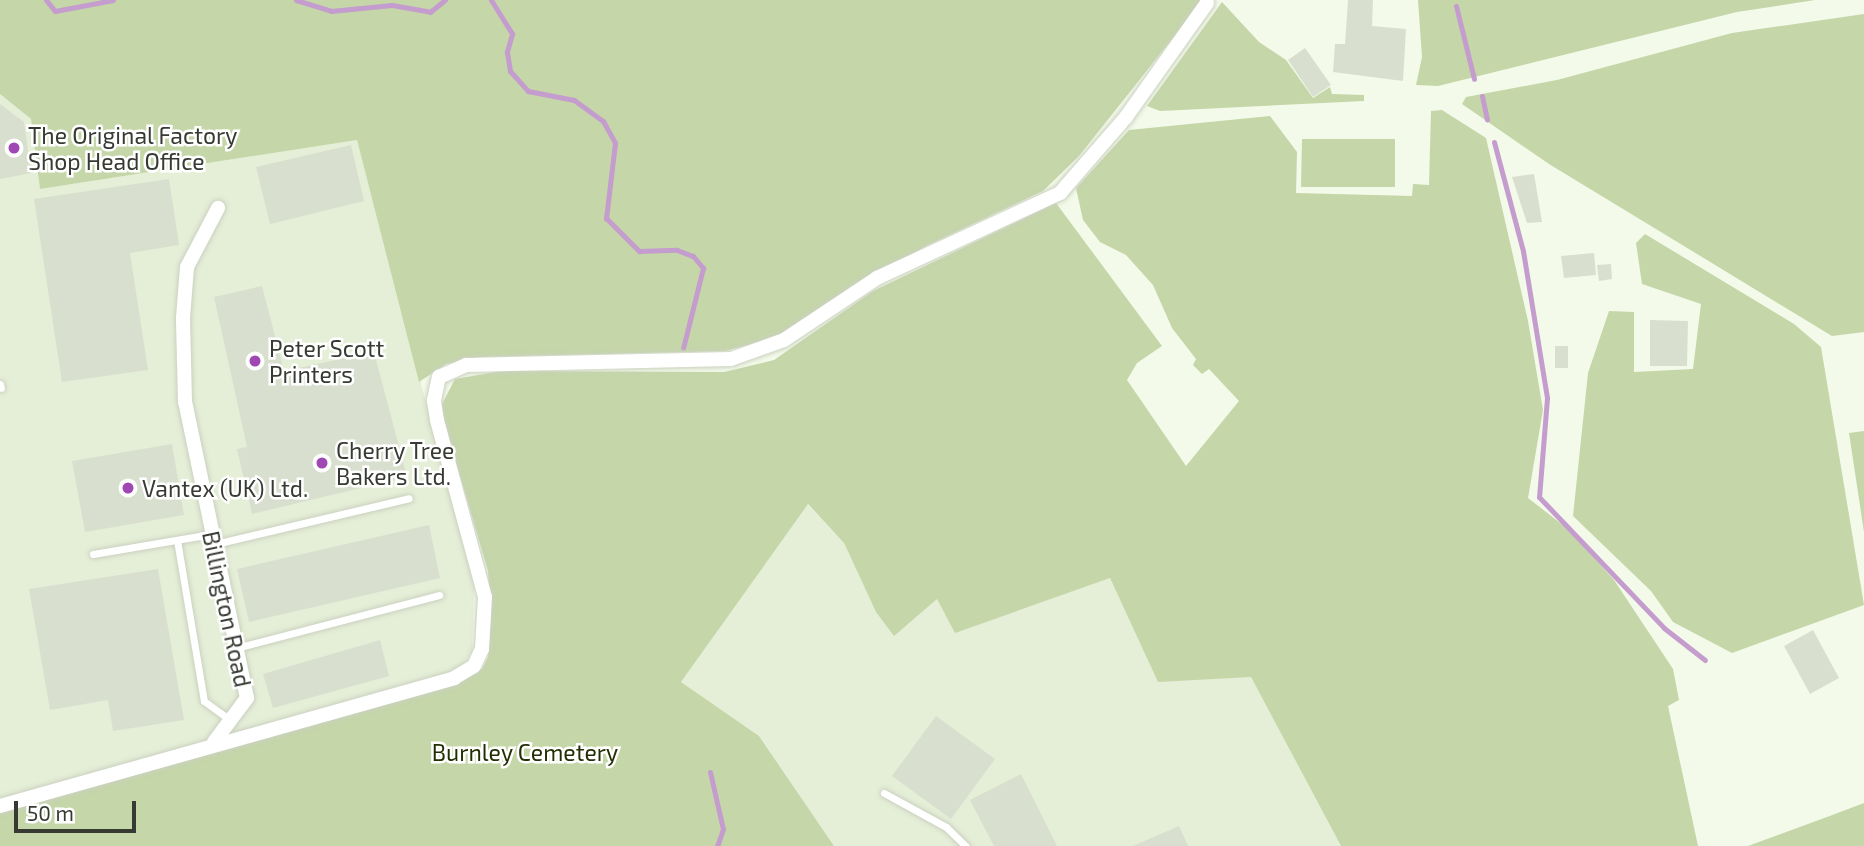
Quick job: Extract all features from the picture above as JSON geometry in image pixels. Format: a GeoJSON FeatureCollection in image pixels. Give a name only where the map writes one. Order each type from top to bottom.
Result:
{"type":"FeatureCollection","features":[{"type":"Feature","properties":{"kind":"street"},"geometry":{"type":"LineString","coordinates":[[213,743],[454,678],[474,666],[482,649],[485,597],[437,420],[439,377],[466,365],[731,359],[784,340],[877,278],[1060,192],[1129,113],[1208,4]]}},
{"type":"Feature","properties":{"kind":"street","name":"Billington Road"},"geometry":{"type":"LineString","coordinates":[[0,806],[213,743],[234,722],[247,698],[185,402],[183,318],[187,267],[218,208]]}},
{"type":"Feature","properties":{"kind":"lane"},"geometry":{"type":"LineString","coordinates":[[93,554],[177,540],[212,539],[409,498]]}},
{"type":"Feature","properties":{"kind":"lane"},"geometry":{"type":"LineString","coordinates":[[177,540],[204,701],[234,722]]}},
{"type":"Feature","properties":{"kind":"lane"},"geometry":{"type":"LineString","coordinates":[[235,648],[439,595]]}},
{"type":"Feature","properties":{"kind":"lane"},"geometry":{"type":"LineString","coordinates":[[884,793],[946,827],[965,846]]}},
{"type":"Feature","properties":{"kind":"shaded area"},"geometry":{"type":"Polygon","coordinates":[[[0,94],[31,119],[40,189],[357,140],[474,585],[472,651],[454,678],[0,806],[0,94]]]}},
{"type":"Feature","properties":{"kind":"shaded area"},"geometry":{"type":"Polygon","coordinates":[[[807,504],[844,543],[876,612],[937,599],[955,632],[1110,578],[1158,681],[1251,677],[1341,846],[834,846],[759,736],[681,682],[807,504]]]}},
{"type":"Feature","properties":{"kind":"green space"},"geometry":{"type":"Polygon","coordinates":[[[0,0],[1203,0],[1079,156],[1043,191],[924,247],[777,337],[725,351],[481,357],[446,364],[419,382],[357,140],[40,189],[31,119],[0,94],[0,0]]]}},
{"type":"Feature","properties":{"kind":"green space"},"geometry":{"type":"Polygon","coordinates":[[[1418,0],[1815,0],[1737,12],[1438,86],[1416,85],[1422,57],[1418,0]]]}},
{"type":"Feature","properties":{"kind":"green space"},"geometry":{"type":"Polygon","coordinates":[[[1222,2],[1259,42],[1286,60],[1313,98],[1330,87],[1332,94],[1364,95],[1364,101],[1160,111],[1147,106],[1222,2]]]}},
{"type":"Feature","properties":{"kind":"green space"},"geometry":{"type":"Polygon","coordinates":[[[1864,14],[1864,332],[1832,336],[1549,164],[1462,104],[1466,97],[1557,80],[1732,33],[1864,14]]]}},
{"type":"Feature","properties":{"kind":"green space","name":"Burnley Cemetery"},"geometry":{"type":"Polygon","coordinates":[[[1442,110],[1486,138],[1528,321],[1543,410],[1528,498],[1568,529],[1614,580],[1673,669],[1679,700],[1668,706],[1698,846],[1341,846],[1251,677],[1158,682],[1110,578],[955,633],[937,599],[894,636],[876,612],[844,543],[808,504],[681,682],[759,736],[834,846],[0,846],[0,806],[482,669],[488,657],[491,619],[488,571],[440,408],[455,379],[501,371],[724,372],[774,360],[873,291],[1056,203],[1162,346],[1137,363],[1127,380],[1186,466],[1239,401],[1209,369],[1202,374],[1193,365],[1196,359],[1172,328],[1153,285],[1126,255],[1100,242],[1083,220],[1076,188],[1129,130],[1270,116],[1297,152],[1296,193],[1412,196],[1413,184],[1429,185],[1431,111],[1442,110]]]}},
{"type":"Feature","properties":{"kind":"green space"},"geometry":{"type":"Polygon","coordinates":[[[1302,139],[1395,139],[1395,187],[1301,187],[1302,139]]]}},
{"type":"Feature","properties":{"kind":"green space"},"geometry":{"type":"Polygon","coordinates":[[[1645,234],[1794,324],[1821,347],[1864,605],[1732,653],[1673,622],[1651,591],[1573,516],[1588,373],[1609,311],[1634,312],[1634,372],[1693,369],[1701,304],[1642,284],[1636,243],[1645,234]]]}},
{"type":"Feature","properties":{"kind":"green space"},"geometry":{"type":"Polygon","coordinates":[[[1864,431],[1864,532],[1849,433],[1864,431]]]}},
{"type":"Feature","properties":{"kind":"green space"},"geometry":{"type":"Polygon","coordinates":[[[1864,803],[1864,846],[1748,846],[1827,817],[1864,803]]]}},
{"type":"Feature","properties":{"kind":"building"},"geometry":{"type":"Polygon","coordinates":[[[1348,0],[1373,0],[1372,26],[1406,29],[1403,81],[1333,72],[1335,44],[1345,44],[1348,0]]]}},
{"type":"Feature","properties":{"kind":"building"},"geometry":{"type":"Polygon","coordinates":[[[1305,48],[1331,85],[1313,97],[1288,60],[1305,48]]]}},
{"type":"Feature","properties":{"kind":"building","name":"The Original Factory Shop Head Office"},"geometry":{"type":"Polygon","coordinates":[[[0,104],[24,122],[31,173],[0,179],[0,104]]]}},
{"type":"Feature","properties":{"kind":"building"},"geometry":{"type":"Polygon","coordinates":[[[351,145],[364,201],[270,224],[256,167],[351,145]]]}},
{"type":"Feature","properties":{"kind":"building"},"geometry":{"type":"Polygon","coordinates":[[[1534,174],[1542,222],[1527,223],[1512,177],[1534,174]]]}},
{"type":"Feature","properties":{"kind":"building"},"geometry":{"type":"Polygon","coordinates":[[[169,179],[179,245],[130,253],[148,370],[62,382],[34,199],[169,179]]]}},
{"type":"Feature","properties":{"kind":"building"},"geometry":{"type":"Polygon","coordinates":[[[1594,253],[1596,275],[1564,278],[1561,256],[1594,253]]]}},
{"type":"Feature","properties":{"kind":"building"},"geometry":{"type":"Polygon","coordinates":[[[1611,264],[1612,279],[1599,281],[1597,265],[1611,264]]]}},
{"type":"Feature","properties":{"kind":"building"},"geometry":{"type":"Polygon","coordinates":[[[262,286],[284,371],[374,352],[407,477],[252,514],[237,449],[247,447],[214,297],[262,286]]]}},
{"type":"Feature","properties":{"kind":"building"},"geometry":{"type":"Polygon","coordinates":[[[1650,320],[1688,321],[1687,366],[1650,366],[1650,320]]]}},
{"type":"Feature","properties":{"kind":"building"},"geometry":{"type":"Polygon","coordinates":[[[1555,346],[1568,346],[1568,368],[1555,368],[1555,346]]]}},
{"type":"Feature","properties":{"kind":"building","name":"Vantex (UK) Ltd."},"geometry":{"type":"Polygon","coordinates":[[[172,444],[184,515],[85,532],[72,461],[172,444]]]}},
{"type":"Feature","properties":{"kind":"building"},"geometry":{"type":"Polygon","coordinates":[[[429,525],[440,578],[249,622],[237,569],[429,525]]]}},
{"type":"Feature","properties":{"kind":"building"},"geometry":{"type":"Polygon","coordinates":[[[158,569],[184,720],[113,731],[108,700],[50,710],[29,589],[158,569]]]}},
{"type":"Feature","properties":{"kind":"building"},"geometry":{"type":"Polygon","coordinates":[[[1813,630],[1839,678],[1810,694],[1784,646],[1813,630]]]}},
{"type":"Feature","properties":{"kind":"building"},"geometry":{"type":"Polygon","coordinates":[[[380,640],[389,676],[273,708],[263,674],[380,640]]]}},
{"type":"Feature","properties":{"kind":"building"},"geometry":{"type":"Polygon","coordinates":[[[936,716],[995,759],[951,819],[892,776],[936,716]]]}},
{"type":"Feature","properties":{"kind":"building"},"geometry":{"type":"Polygon","coordinates":[[[1021,774],[1057,846],[994,846],[970,800],[1021,774]]]}},
{"type":"Feature","properties":{"kind":"building"},"geometry":{"type":"Polygon","coordinates":[[[1179,826],[1188,846],[1133,846],[1179,826]]]}},
{"type":"Feature","properties":{"kind":"waterway"},"geometry":{"type":"LineString","coordinates":[[46,0],[55,11],[113,0]]}},
{"type":"Feature","properties":{"kind":"waterway"},"geometry":{"type":"LineString","coordinates":[[296,0],[331,11],[392,5],[430,12],[445,0]]}},
{"type":"Feature","properties":{"kind":"waterway"},"geometry":{"type":"LineString","coordinates":[[491,0],[512,34],[507,52],[510,71],[528,91],[574,100],[603,121],[615,143],[606,218],[639,251],[677,250],[693,256],[703,268],[683,348]]}},
{"type":"Feature","properties":{"kind":"waterway"},"geometry":{"type":"LineString","coordinates":[[1456,6],[1474,79]]}},
{"type":"Feature","properties":{"kind":"waterway"},"geometry":{"type":"LineString","coordinates":[[1482,96],[1487,119]]}},
{"type":"Feature","properties":{"kind":"waterway"},"geometry":{"type":"LineString","coordinates":[[1494,142],[1523,251],[1547,398],[1539,497],[1664,628],[1705,660]]}},
{"type":"Feature","properties":{"kind":"waterway"},"geometry":{"type":"LineString","coordinates":[[710,772],[723,829],[717,846]]}},
{"type":"Feature","properties":{"kind":"place","name":"The Original Factory Shop Head Office"},"geometry":{"type":"Point","coordinates":[14,148]}},
{"type":"Feature","properties":{"kind":"place","name":"Peter Scott Printers"},"geometry":{"type":"Point","coordinates":[255,361]}},
{"type":"Feature","properties":{"kind":"place","name":"Cherry Tree Bakers Ltd."},"geometry":{"type":"Point","coordinates":[322,463]}},
{"type":"Feature","properties":{"kind":"place","name":"Vantex (UK) Ltd."},"geometry":{"type":"Point","coordinates":[128,488]}}]}
